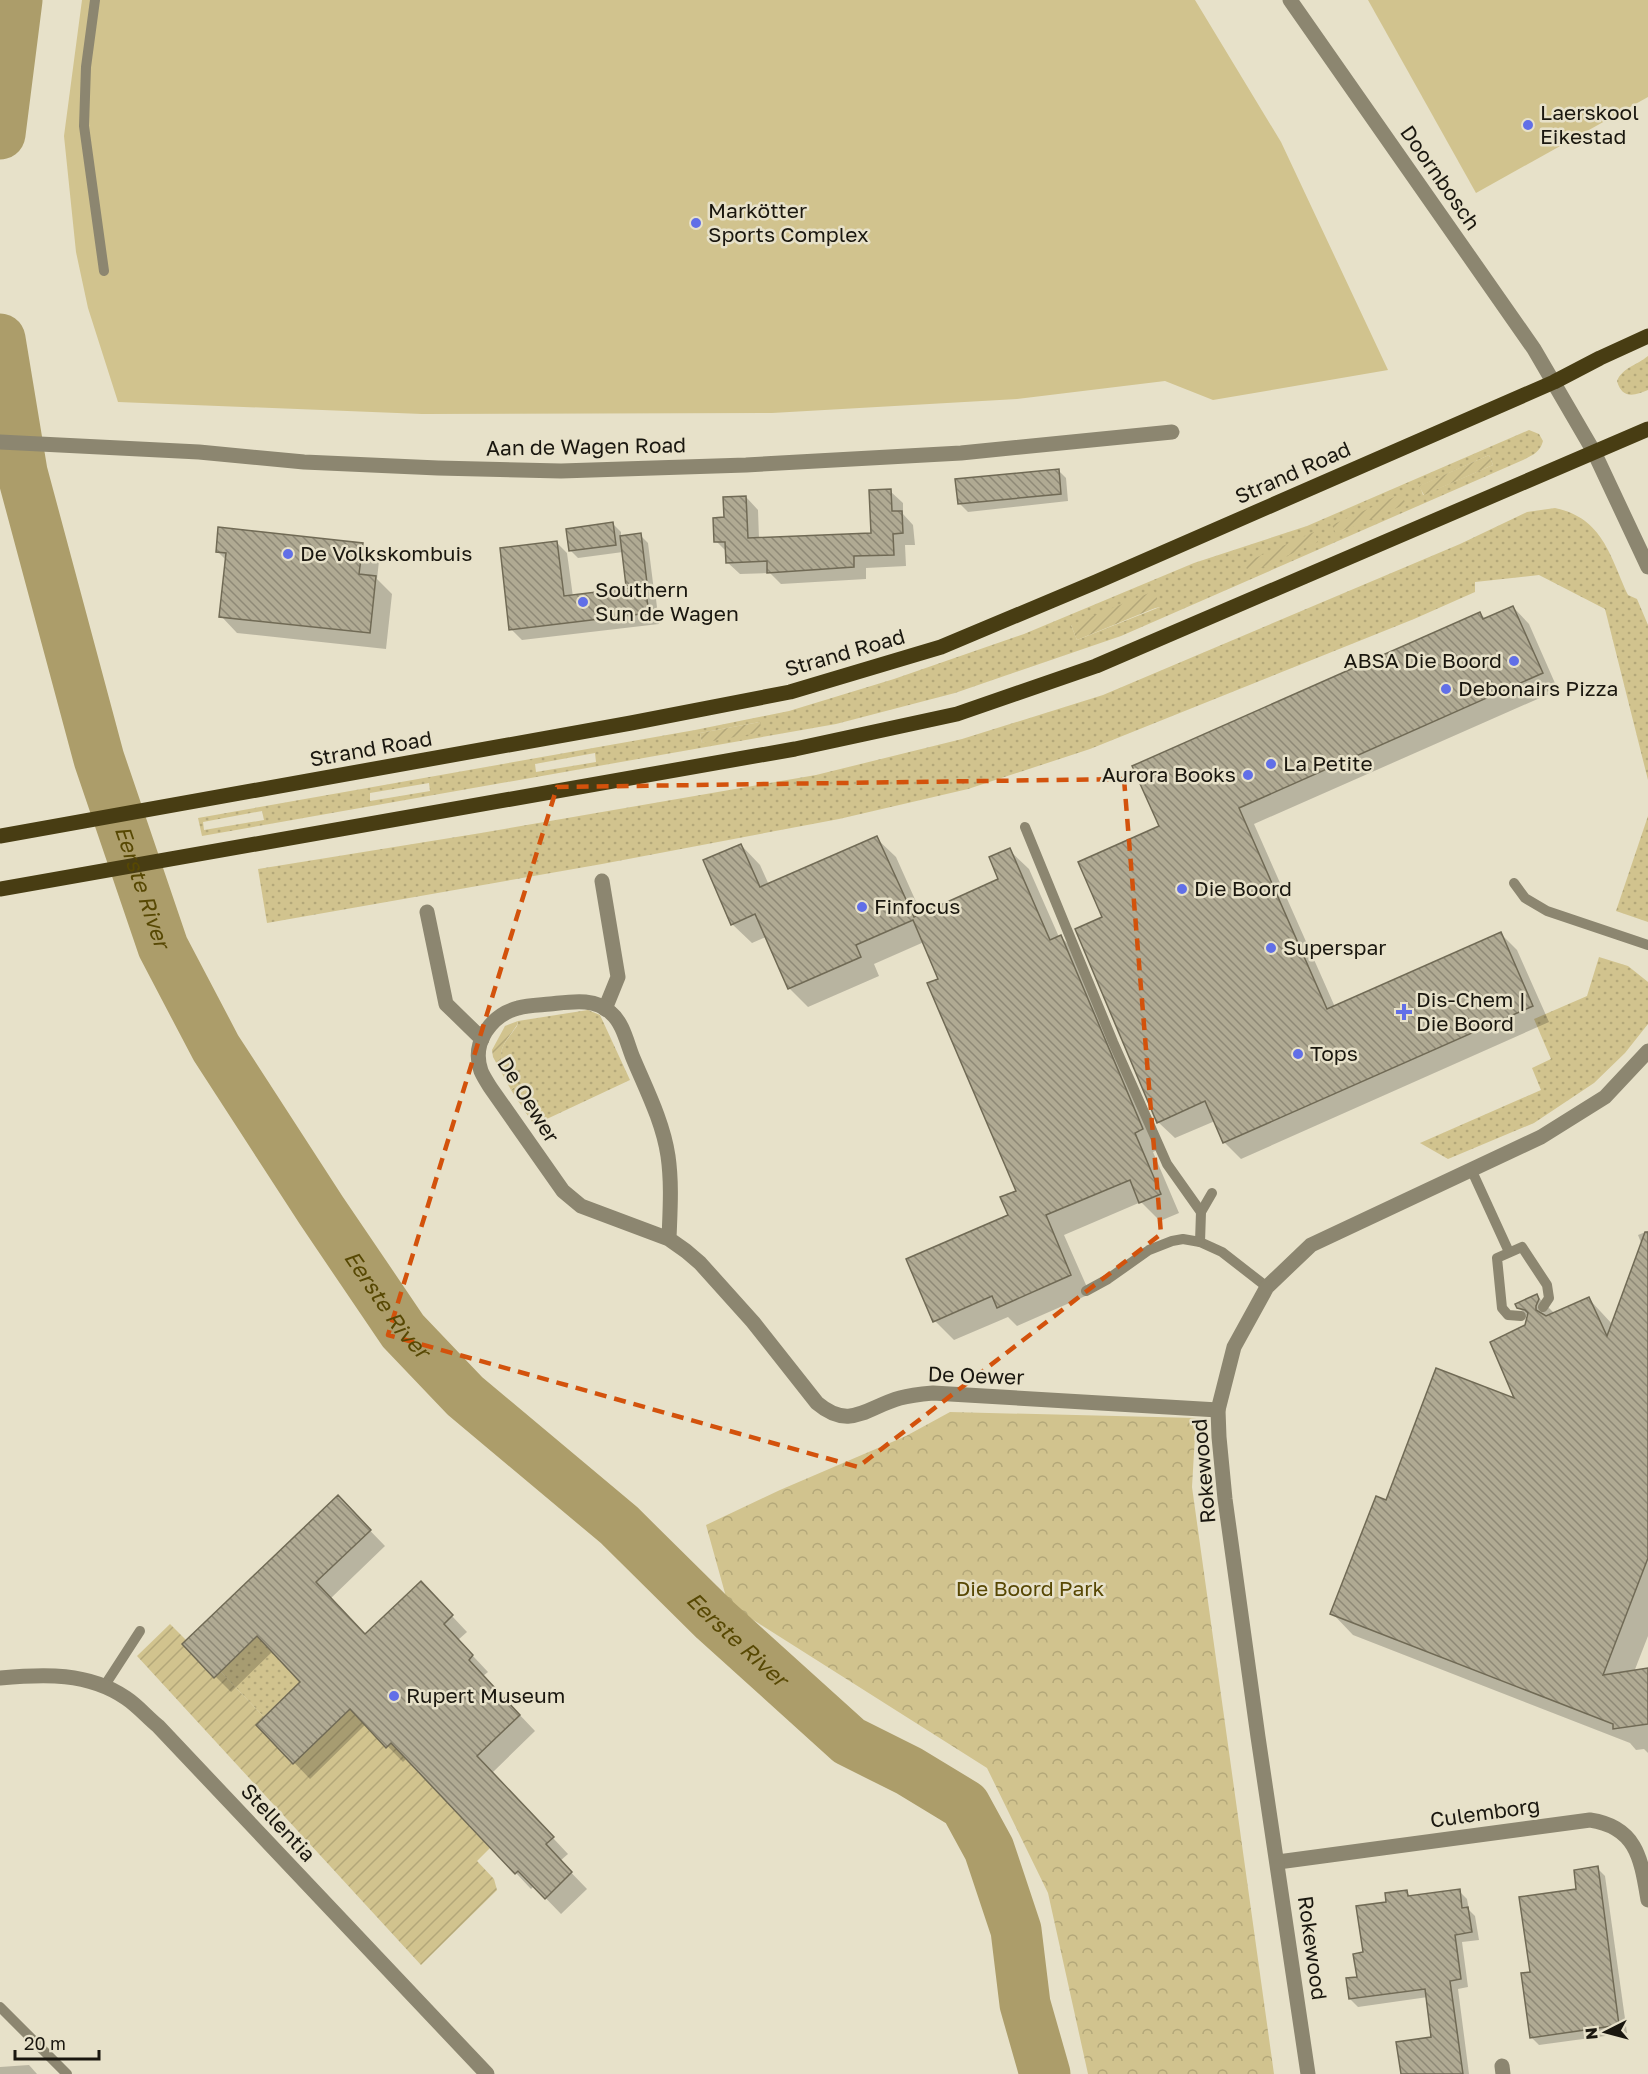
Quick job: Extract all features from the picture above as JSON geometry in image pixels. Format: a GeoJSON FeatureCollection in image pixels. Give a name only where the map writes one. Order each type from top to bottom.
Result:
{"type":"FeatureCollection","features":[{"type":"Feature","properties":{"kind":"main road","name":"Strand Road"},"geometry":{"type":"LineString","coordinates":[[0,836],[631,723],[790,692],[941,647],[1107,578],[1554,382],[1648,336]]}},
{"type":"Feature","properties":{"kind":"main road"},"geometry":{"type":"LineString","coordinates":[[0,889],[795,749],[957,714],[1096,666],[1648,429]]}},
{"type":"Feature","properties":{"kind":"street","name":"Doornbosch"},"geometry":{"type":"LineString","coordinates":[[1290,0],[1534,348],[1594,452],[1648,567]]}},
{"type":"Feature","properties":{"kind":"street","name":"Aan de Wagen Road"},"geometry":{"type":"LineString","coordinates":[[0,442],[199,452],[315,463],[572,471],[746,465],[961,453],[1172,432]]}},
{"type":"Feature","properties":{"kind":"street"},"geometry":{"type":"LineString","coordinates":[[602,880],[618,977],[605,1009],[611,1012],[620,1025],[663,1134],[668,1154],[670,1179],[669,1239]]}},
{"type":"Feature","properties":{"kind":"street"},"geometry":{"type":"LineString","coordinates":[[427,912],[446,1004],[482,1039]]}},
{"type":"Feature","properties":{"kind":"street","name":"De Oewer"},"geometry":{"type":"LineString","coordinates":[[605,1009],[598,1005],[573,1001],[518,1008],[500,1015],[489,1025],[478,1053],[481,1070],[490,1087],[563,1191],[581,1206],[669,1239],[700,1263],[753,1322],[817,1403],[827,1411],[842,1416],[856,1416],[899,1398],[933,1393],[1218,1410]]}},
{"type":"Feature","properties":{"kind":"street","name":"Rokewood"},"geometry":{"type":"LineString","coordinates":[[1308,2074],[1225,1498],[1218,1410],[1234,1347],[1267,1287],[1311,1245],[1541,1137],[1605,1097],[1648,1052]]}},
{"type":"Feature","properties":{"kind":"street","name":"Stellentia"},"geometry":{"type":"LineString","coordinates":[[0,1678],[36,1674],[78,1678],[105,1685],[128,1699],[158,1726],[487,2074]]}},
{"type":"Feature","properties":{"kind":"street","name":"Culemborg"},"geometry":{"type":"LineString","coordinates":[[1278,1862],[1590,1820],[1606,1822],[1618,1828],[1629,1839],[1642,1866],[1648,1900]]}},
{"type":"Feature","properties":{"kind":"lane"},"geometry":{"type":"LineString","coordinates":[[95,0],[86,68],[84,126],[104,271]]}},
{"type":"Feature","properties":{"kind":"lane"},"geometry":{"type":"LineString","coordinates":[[1025,827],[1113,1042],[1167,1164],[1201,1212]]}},
{"type":"Feature","properties":{"kind":"lane"},"geometry":{"type":"LineString","coordinates":[[1514,883],[1525,898],[1547,911],[1648,945]]}},
{"type":"Feature","properties":{"kind":"lane"},"geometry":{"type":"LineString","coordinates":[[1471,1169],[1509,1252]]}},
{"type":"Feature","properties":{"kind":"lane"},"geometry":{"type":"LineString","coordinates":[[1200,1242],[1201,1212],[1212,1192]]}},
{"type":"Feature","properties":{"kind":"lane"},"geometry":{"type":"LineString","coordinates":[[1086,1291],[1108,1279],[1149,1250],[1183,1239],[1200,1242],[1222,1252],[1267,1287]]}},
{"type":"Feature","properties":{"kind":"lane"},"geometry":{"type":"LineString","coordinates":[[1521,1316],[1508,1316],[1502,1308],[1497,1258],[1509,1252],[1522,1247],[1547,1285],[1549,1298],[1543,1307]]}},
{"type":"Feature","properties":{"kind":"lane"},"geometry":{"type":"LineString","coordinates":[[105,1685],[140,1631]]}},
{"type":"Feature","properties":{"kind":"lane"},"geometry":{"type":"LineString","coordinates":[[0,2007],[67,2074]]}},
{"type":"Feature","properties":{"kind":"highlighted area"},"geometry":{"type":"Polygon","coordinates":[[[1124,779],[1161,1234],[858,1467],[388,1335],[557,787],[1124,779]]]}},
{"type":"Feature","properties":{"kind":"green space","name":"Markötter Sports Complex"},"geometry":{"type":"Polygon","coordinates":[[[82,0],[1195,0],[1281,142],[1388,370],[1213,400],[1165,381],[1017,399],[772,413],[422,414],[118,402],[88,308],[76,252],[64,136],[82,0]]]}},
{"type":"Feature","properties":{"kind":"green space"},"geometry":{"type":"Polygon","coordinates":[[[1368,0],[1648,0],[1648,97],[1476,193],[1368,0]]]}},
{"type":"Feature","properties":{"kind":"green space"},"geometry":{"type":"Polygon","coordinates":[[[1648,356],[1648,390],[1633,395],[1622,391],[1617,381],[1619,377],[1648,356]]]}},
{"type":"Feature","properties":{"kind":"green space"},"geometry":{"type":"Polygon","coordinates":[[[1529,430],[1539,434],[1543,441],[1538,451],[1523,460],[1121,636],[955,693],[836,724],[202,836],[198,818],[695,730],[789,711],[894,679],[1024,634],[1194,563],[1307,526],[1529,430]],[[1489,455],[1420,486],[1423,495],[1493,465],[1489,455]],[[1160,607],[1072,625],[1077,640],[1160,607]],[[760,722],[700,733],[702,743],[760,722]],[[595,753],[535,764],[536,772],[596,762],[595,753]],[[429,783],[370,793],[370,801],[430,791],[429,783]],[[262,811],[203,822],[204,830],[264,820],[262,811]]]}},
{"type":"Feature","properties":{"kind":"green space"},"geometry":{"type":"Polygon","coordinates":[[[1489,455],[1493,465],[1424,495],[1419,486],[1489,455]]]}},
{"type":"Feature","properties":{"kind":"green space"},"geometry":{"type":"Polygon","coordinates":[[[1401,494],[1406,504],[1336,534],[1332,525],[1401,494]]]}},
{"type":"Feature","properties":{"kind":"green space"},"geometry":{"type":"Polygon","coordinates":[[[1555,508],[1584,520],[1603,541],[1628,595],[1637,599],[1648,625],[1648,780],[1605,609],[1539,575],[1475,582],[1475,592],[1414,619],[1090,749],[968,789],[839,819],[602,864],[267,923],[258,869],[816,775],[962,739],[1103,695],[1460,544],[1527,512],[1555,508]]]}},
{"type":"Feature","properties":{"kind":"green space"},"geometry":{"type":"Polygon","coordinates":[[[1314,532],[1318,542],[1249,573],[1244,563],[1314,532]]]}},
{"type":"Feature","properties":{"kind":"green space"},"geometry":{"type":"Polygon","coordinates":[[[1154,591],[1160,606],[1077,640],[1071,625],[1154,591]]]}},
{"type":"Feature","properties":{"kind":"green space"},"geometry":{"type":"Polygon","coordinates":[[[760,722],[762,732],[702,743],[700,733],[760,722]]]}},
{"type":"Feature","properties":{"kind":"green space"},"geometry":{"type":"Polygon","coordinates":[[[1648,816],[1648,922],[1616,911],[1648,816]]]}},
{"type":"Feature","properties":{"kind":"green space"},"geometry":{"type":"Polygon","coordinates":[[[1599,957],[1628,966],[1648,982],[1648,1024],[1625,1053],[1594,1083],[1534,1123],[1448,1159],[1420,1143],[1541,1090],[1532,1068],[1551,1059],[1534,1019],[1587,996],[1599,957]]]}},
{"type":"Feature","properties":{"kind":"green space"},"geometry":{"type":"Polygon","coordinates":[[[588,1010],[600,1015],[630,1080],[534,1125],[511,1090],[514,1087],[511,1078],[502,1063],[503,1046],[518,1021],[588,1010]]]}},
{"type":"Feature","properties":{"kind":"green space"},"geometry":{"type":"Polygon","coordinates":[[[518,1021],[503,1046],[501,1056],[514,1087],[511,1090],[493,1057],[492,1050],[505,1026],[518,1021]]]}},
{"type":"Feature","properties":{"kind":"green space","name":"Die Boord Park"},"geometry":{"type":"Polygon","coordinates":[[[950,1412],[1196,1418],[1192,1487],[1274,2074],[1088,2074],[1048,1893],[987,1768],[728,1604],[706,1525],[780,1490],[906,1436],[950,1412]]]}},
{"type":"Feature","properties":{"kind":"green space"},"geometry":{"type":"Polygon","coordinates":[[[170,1624],[186,1640],[182,1644],[220,1671],[264,1717],[256,1725],[293,1764],[350,1709],[386,1747],[391,1743],[490,1848],[477,1861],[494,1879],[497,1890],[421,1965],[137,1656],[170,1624]]]}},
{"type":"Feature","properties":{"kind":"green space"},"geometry":{"type":"Polygon","coordinates":[[[257,1636],[300,1682],[264,1717],[220,1671],[257,1636]]]}},
{"type":"Feature","properties":{"kind":"building"},"geometry":{"type":"Polygon","coordinates":[[[1059,469],[1061,494],[958,504],[955,479],[1059,469]]]}},
{"type":"Feature","properties":{"kind":"building"},"geometry":{"type":"Polygon","coordinates":[[[891,489],[892,511],[902,511],[903,533],[893,534],[894,555],[854,556],[854,567],[767,573],[767,561],[726,563],[725,542],[714,542],[713,518],[724,517],[723,497],[746,496],[748,538],[871,533],[869,490],[891,489]]]}},
{"type":"Feature","properties":{"kind":"building"},"geometry":{"type":"Polygon","coordinates":[[[613,522],[616,545],[569,551],[566,529],[613,522]]]}},
{"type":"Feature","properties":{"kind":"building"},"geometry":{"type":"Polygon","coordinates":[[[218,527],[363,543],[359,574],[376,576],[370,633],[219,617],[226,553],[216,552],[218,527]]]}},
{"type":"Feature","properties":{"kind":"building"},"geometry":{"type":"Polygon","coordinates":[[[641,533],[647,583],[626,586],[620,536],[641,533]]]}},
{"type":"Feature","properties":{"kind":"building"},"geometry":{"type":"Polygon","coordinates":[[[557,541],[564,596],[645,586],[649,613],[509,630],[500,548],[557,541]]]}},
{"type":"Feature","properties":{"kind":"building","name":"Die Boord"},"geometry":{"type":"Polygon","coordinates":[[[1513,606],[1543,673],[1239,808],[1327,1009],[1501,932],[1533,1006],[1223,1143],[1205,1101],[1157,1123],[1075,929],[1102,917],[1078,862],[1159,826],[1132,766],[1480,612],[1483,619],[1513,606]]]}},
{"type":"Feature","properties":{"kind":"building"},"geometry":{"type":"Polygon","coordinates":[[[877,836],[914,917],[998,879],[989,857],[1010,848],[1050,940],[1061,935],[1143,1129],[1135,1133],[1161,1194],[1139,1203],[1130,1180],[1046,1215],[1071,1275],[997,1308],[992,1296],[933,1322],[906,1259],[1008,1215],[1000,1197],[1016,1191],[927,983],[938,979],[913,920],[856,945],[861,957],[788,989],[755,914],[731,925],[703,860],[741,844],[760,887],[877,836]]]}},
{"type":"Feature","properties":{"kind":"building"},"geometry":{"type":"Polygon","coordinates":[[[1645,1232],[1648,1232],[1648,1558],[1603,1675],[1648,1668],[1648,1724],[1613,1729],[1613,1724],[1330,1614],[1376,1496],[1386,1500],[1436,1368],[1514,1398],[1490,1342],[1525,1325],[1528,1313],[1517,1308],[1515,1304],[1537,1294],[1539,1299],[1536,1310],[1546,1316],[1589,1297],[1607,1336],[1645,1232]]]}},
{"type":"Feature","properties":{"kind":"building","name":"Rupert Museum"},"geometry":{"type":"Polygon","coordinates":[[[338,1495],[371,1530],[316,1582],[365,1634],[421,1581],[453,1615],[444,1624],[473,1655],[469,1660],[520,1715],[477,1756],[554,1837],[546,1844],[572,1872],[545,1899],[518,1871],[515,1874],[391,1743],[386,1748],[350,1709],[293,1764],[256,1725],[300,1682],[257,1636],[214,1678],[182,1644],[338,1495]]]}},
{"type":"Feature","properties":{"kind":"building"},"geometry":{"type":"Polygon","coordinates":[[[1598,1866],[1619,2025],[1530,2038],[1521,1973],[1530,1972],[1519,1897],[1576,1889],[1574,1870],[1598,1866]]]}},
{"type":"Feature","properties":{"kind":"building"},"geometry":{"type":"Polygon","coordinates":[[[1460,1889],[1462,1908],[1468,1907],[1472,1932],[1455,1935],[1461,1979],[1450,1981],[1463,2074],[1401,2074],[1396,2042],[1431,2037],[1425,1989],[1349,1999],[1346,1978],[1357,1977],[1353,1954],[1363,1952],[1356,1906],[1386,1902],[1385,1893],[1407,1890],[1408,1896],[1460,1889]]]}},
{"type":"Feature","properties":{"kind":"waterway","name":"Eerste River"},"geometry":{"type":"LineString","coordinates":[[0,134],[17,0]]}},
{"type":"Feature","properties":{"kind":"waterway","name":"Eerste River"},"geometry":{"type":"LineString","coordinates":[[0,339],[22,472],[99,759],[163,947],[216,1048],[403,1331],[465,1396],[619,1525],[714,1619],[849,1741],[909,1771],[965,1805],[989,1849],[1016,1930],[1025,2004],[1045,2074]]}},
{"type":"Feature","properties":{"kind":"place","name":"Laerskool Eikestad"},"geometry":{"type":"Point","coordinates":[1528,125]}},
{"type":"Feature","properties":{"kind":"place","name":"Markötter Sports Complex"},"geometry":{"type":"Point","coordinates":[696,223]}},
{"type":"Feature","properties":{"kind":"place","name":"De Volkskombuis"},"geometry":{"type":"Point","coordinates":[288,554]}},
{"type":"Feature","properties":{"kind":"place","name":"Southern Sun de Wagen"},"geometry":{"type":"Point","coordinates":[583,602]}},
{"type":"Feature","properties":{"kind":"place","name":"ABSA Die Boord"},"geometry":{"type":"Point","coordinates":[1514,661]}},
{"type":"Feature","properties":{"kind":"place","name":"Debonairs Pizza"},"geometry":{"type":"Point","coordinates":[1446,689]}},
{"type":"Feature","properties":{"kind":"place","name":"La Petite"},"geometry":{"type":"Point","coordinates":[1271,764]}},
{"type":"Feature","properties":{"kind":"place","name":"Aurora Books"},"geometry":{"type":"Point","coordinates":[1248,775]}},
{"type":"Feature","properties":{"kind":"place","name":"Die Boord"},"geometry":{"type":"Point","coordinates":[1182,889]}},
{"type":"Feature","properties":{"kind":"place","name":"Finfocus"},"geometry":{"type":"Point","coordinates":[862,907]}},
{"type":"Feature","properties":{"kind":"place","name":"Superspar"},"geometry":{"type":"Point","coordinates":[1271,948]}},
{"type":"Feature","properties":{"kind":"place","name":"Dis-Chem | Die Boord"},"geometry":{"type":"Point","coordinates":[1404,1012]}},
{"type":"Feature","properties":{"kind":"place","name":"Tops"},"geometry":{"type":"Point","coordinates":[1298,1054]}},
{"type":"Feature","properties":{"kind":"place","name":"Rupert Museum"},"geometry":{"type":"Point","coordinates":[394,1696]}}]}
